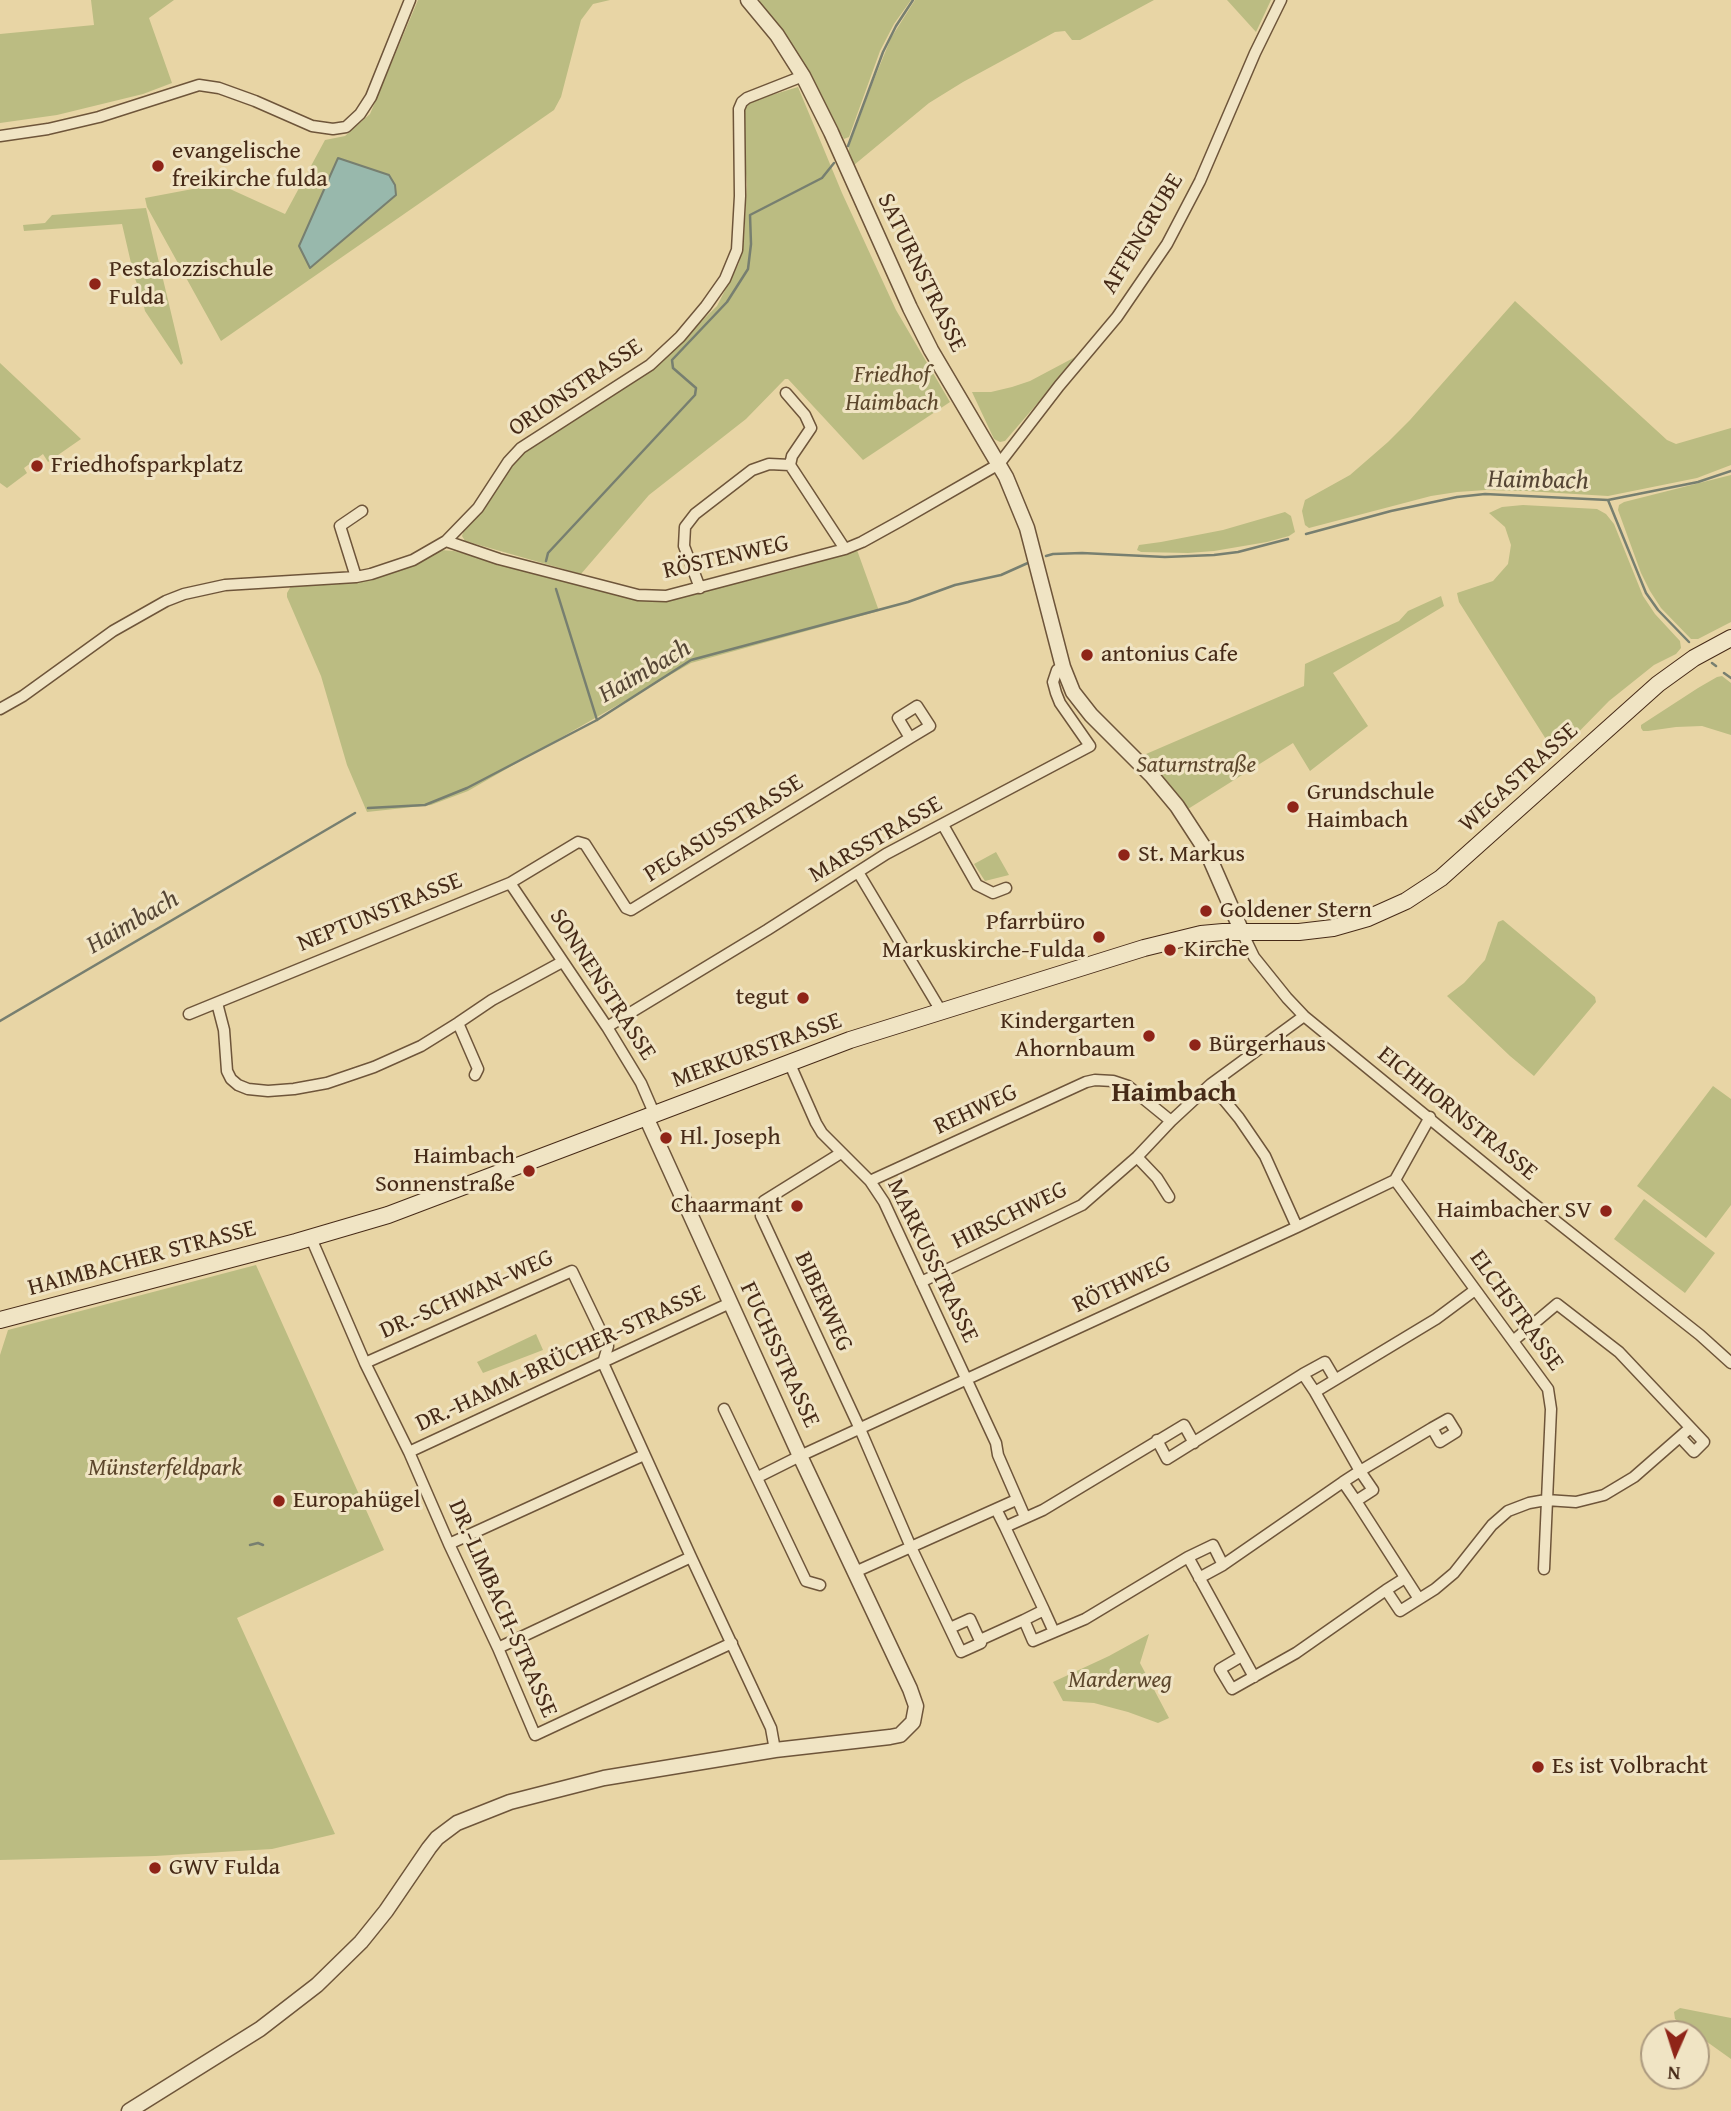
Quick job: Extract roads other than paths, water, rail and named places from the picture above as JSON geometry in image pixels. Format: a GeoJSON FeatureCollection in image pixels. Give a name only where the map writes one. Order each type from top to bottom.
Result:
{"type":"FeatureCollection","features":[{"type":"Feature","properties":{"kind":"main road","name":"WEGASTRASSE"},"geometry":{"type":"LineString","coordinates":[[1242,932],[1299,932],[1333,928],[1368,918],[1406,901],[1460,863],[1658,684],[1694,658],[1731,638]]}},
{"type":"Feature","properties":{"kind":"main road","name":"MERKURSTRASSE"},"geometry":{"type":"LineString","coordinates":[[303,1240],[432,1199],[789,1062],[941,1010],[1168,941],[1201,934],[1242,932]]}},
{"type":"Feature","properties":{"kind":"main road","name":"HAIMBACHER STRASSE"},"geometry":{"type":"LineString","coordinates":[[0,1320],[303,1240]]}},
{"type":"Feature","properties":{"kind":"street"},"geometry":{"type":"LineString","coordinates":[[0,136],[100,117],[199,85],[219,88],[255,101],[312,126],[333,129],[346,127],[360,114],[371,97],[410,0]]}},
{"type":"Feature","properties":{"kind":"street","name":"SATURNSTRASSE"},"geometry":{"type":"LineString","coordinates":[[748,0],[777,35],[803,76],[931,350],[999,464],[1027,528],[1063,667],[1073,692],[1081,704],[1163,789],[1197,835],[1219,876],[1242,932]]}},
{"type":"Feature","properties":{"kind":"street","name":"AFFENGRUBE"},"geometry":{"type":"LineString","coordinates":[[999,464],[1059,386],[1124,309],[1162,252],[1200,181],[1280,0]]}},
{"type":"Feature","properties":{"kind":"street","name":"ORIONSTRASSE"},"geometry":{"type":"LineString","coordinates":[[0,709],[23,696],[113,631],[166,601],[184,594],[225,586],[372,574],[413,560],[446,541],[478,508],[521,448],[650,365],[680,337],[706,306],[725,279],[737,250],[740,197],[738,109],[747,98],[803,76]]}},
{"type":"Feature","properties":{"kind":"street"},"geometry":{"type":"LineString","coordinates":[[786,393],[805,415],[811,428],[792,456],[790,465],[845,549]]}},
{"type":"Feature","properties":{"kind":"street"},"geometry":{"type":"LineString","coordinates":[[700,588],[684,546],[685,527],[695,514],[752,470],[769,464],[790,465]]}},
{"type":"Feature","properties":{"kind":"street","name":"RÖSTENWEG"},"geometry":{"type":"LineString","coordinates":[[446,541],[499,559],[638,595],[666,596],[845,549],[999,464]]}},
{"type":"Feature","properties":{"kind":"street"},"geometry":{"type":"LineString","coordinates":[[356,577],[340,526],[362,511]]}},
{"type":"Feature","properties":{"kind":"street","name":"MARSSTRASSE"},"geometry":{"type":"LineString","coordinates":[[607,1027],[886,854],[1090,747],[1056,693],[1055,676],[1057,670],[1063,667]]}},
{"type":"Feature","properties":{"kind":"street","name":"PEGASUSSTRASSE"},"geometry":{"type":"LineString","coordinates":[[582,842],[626,908],[631,910],[910,738]]}},
{"type":"Feature","properties":{"kind":"street"},"geometry":{"type":"LineString","coordinates":[[943,825],[978,885],[993,894],[1006,888]]}},
{"type":"Feature","properties":{"kind":"street","name":"NEPTUNSTRASSE"},"geometry":{"type":"LineString","coordinates":[[189,1014],[510,883],[572,845],[582,842]]}},
{"type":"Feature","properties":{"kind":"street"},"geometry":{"type":"LineString","coordinates":[[858,872],[941,1010]]}},
{"type":"Feature","properties":{"kind":"street","name":"SONNENSTRASSE"},"geometry":{"type":"LineString","coordinates":[[510,883],[607,1027],[641,1083],[650,1115]]}},
{"type":"Feature","properties":{"kind":"street","name":"EICHHORNSTRASSE"},"geometry":{"type":"LineString","coordinates":[[1242,932],[1254,957],[1304,1016],[1524,1196],[1700,1335],[1731,1363]]}},
{"type":"Feature","properties":{"kind":"street"},"geometry":{"type":"LineString","coordinates":[[217,1003],[224,1030],[227,1071],[231,1079],[248,1088],[268,1091],[294,1089],[327,1083],[374,1067],[421,1046],[492,1000],[562,962]]}},
{"type":"Feature","properties":{"kind":"street","name":"HIRSCHWEG"},"geometry":{"type":"LineString","coordinates":[[921,1282],[1082,1205],[1137,1157],[1211,1084],[1304,1016]]}},
{"type":"Feature","properties":{"kind":"street"},"geometry":{"type":"LineString","coordinates":[[458,1023],[478,1069],[475,1075]]}},
{"type":"Feature","properties":{"kind":"street","name":"MARKUSSTRASSE"},"geometry":{"type":"LineString","coordinates":[[789,1062],[816,1123],[841,1153],[870,1181],[884,1202],[996,1443],[998,1455],[1025,1517]]}},
{"type":"Feature","properties":{"kind":"street","name":"REHWEG"},"geometry":{"type":"LineString","coordinates":[[870,1181],[1095,1080],[1113,1081],[1128,1086],[1171,1121]]}},
{"type":"Feature","properties":{"kind":"street"},"geometry":{"type":"LineString","coordinates":[[1211,1084],[1265,1156],[1297,1227]]}},
{"type":"Feature","properties":{"kind":"street","name":"FUCHSSTRASSE"},"geometry":{"type":"LineString","coordinates":[[650,1115],[730,1303],[916,1706],[913,1723],[900,1735],[775,1750]]}},
{"type":"Feature","properties":{"kind":"street"},"geometry":{"type":"LineString","coordinates":[[1395,1180],[1430,1117]]}},
{"type":"Feature","properties":{"kind":"street","name":"BIBERWEG"},"geometry":{"type":"LineString","coordinates":[[841,1153],[764,1201],[760,1211],[961,1652],[981,1643],[980,1640]]}},
{"type":"Feature","properties":{"kind":"street"},"geometry":{"type":"LineString","coordinates":[[1137,1157],[1157,1178],[1169,1197]]}},
{"type":"Feature","properties":{"kind":"street","name":"RÖTHWEG"},"geometry":{"type":"LineString","coordinates":[[758,1477],[1395,1180]]}},
{"type":"Feature","properties":{"kind":"street","name":"ELCHSTRASSE"},"geometry":{"type":"LineString","coordinates":[[1395,1180],[1548,1389],[1550,1398],[1544,1569]]}},
{"type":"Feature","properties":{"kind":"street","name":"DR.-LIMBACH-STRASSE"},"geometry":{"type":"LineString","coordinates":[[303,1240],[409,1452],[535,1735],[732,1643]]}},
{"type":"Feature","properties":{"kind":"street","name":"DR.-SCHWAN-WEG"},"geometry":{"type":"LineString","coordinates":[[365,1363],[572,1271],[608,1346],[603,1363]]}},
{"type":"Feature","properties":{"kind":"street"},"geometry":{"type":"LineString","coordinates":[[1315,1392],[1436,1319],[1475,1290]]}},
{"type":"Feature","properties":{"kind":"street","name":"DR.-HAMM-BRÜCHER-STRASSE"},"geometry":{"type":"LineString","coordinates":[[409,1452],[730,1303]]}},
{"type":"Feature","properties":{"kind":"street"},"geometry":{"type":"LineString","coordinates":[[1513,1341],[1557,1304],[1619,1352],[1704,1442],[1693,1451],[1680,1437]]}},
{"type":"Feature","properties":{"kind":"street"},"geometry":{"type":"LineString","coordinates":[[1157,1440],[1167,1459],[1325,1362],[1335,1379]]}},
{"type":"Feature","properties":{"kind":"street"},"geometry":{"type":"LineString","coordinates":[[129,2111],[260,2029],[317,1985],[361,1942],[437,1838],[457,1823],[510,1802],[592,1781],[775,1750],[771,1728],[603,1363]]}},
{"type":"Feature","properties":{"kind":"street"},"geometry":{"type":"LineString","coordinates":[[1303,1374],[1373,1490],[1356,1502]]}},
{"type":"Feature","properties":{"kind":"street"},"geometry":{"type":"LineString","coordinates":[[724,1409],[806,1581],[820,1584]]}},
{"type":"Feature","properties":{"kind":"street"},"geometry":{"type":"LineString","coordinates":[[1005,1527],[1043,1510],[1184,1424],[1194,1443]]}},
{"type":"Feature","properties":{"kind":"street"},"geometry":{"type":"LineString","coordinates":[[1199,1578],[1360,1471],[1432,1428]]}},
{"type":"Feature","properties":{"kind":"street"},"geometry":{"type":"LineString","coordinates":[[1386,1590],[1400,1611],[1454,1573],[1499,1518],[1518,1506],[1546,1500],[1576,1502],[1604,1494],[1634,1477],[1690,1428]]}},
{"type":"Feature","properties":{"kind":"street"},"geometry":{"type":"LineString","coordinates":[[449,1544],[644,1455]]}},
{"type":"Feature","properties":{"kind":"street"},"geometry":{"type":"LineString","coordinates":[[1343,1482],[1419,1599]]}},
{"type":"Feature","properties":{"kind":"street"},"geometry":{"type":"LineString","coordinates":[[855,1572],[1017,1500]]}},
{"type":"Feature","properties":{"kind":"street"},"geometry":{"type":"LineString","coordinates":[[996,1509],[1054,1632]]}},
{"type":"Feature","properties":{"kind":"street"},"geometry":{"type":"LineString","coordinates":[[1024,1620],[1033,1641],[1085,1619],[1188,1557],[1213,1545],[1223,1564]]}},
{"type":"Feature","properties":{"kind":"street"},"geometry":{"type":"LineString","coordinates":[[498,1648],[691,1557]]}},
{"type":"Feature","properties":{"kind":"street"},"geometry":{"type":"LineString","coordinates":[[1188,1557],[1254,1677]]}},
{"type":"Feature","properties":{"kind":"street"},"geometry":{"type":"LineString","coordinates":[[1242,1656],[1220,1669],[1232,1689],[1296,1653],[1405,1578]]}},
{"type":"Feature","properties":{"kind":"street"},"geometry":{"type":"LineString","coordinates":[[950,1628],[970,1619],[980,1640],[1044,1610]]}},
{"type":"Feature","properties":{"kind":"waterway"},"geometry":{"type":"LineString","coordinates":[[848,146],[883,52],[913,0]]}},
{"type":"Feature","properties":{"kind":"waterway"},"geometry":{"type":"LineString","coordinates":[[546,561],[548,553],[695,395],[696,388],[673,368],[672,360],[727,302],[748,269],[750,215],[822,178],[834,163]]}},
{"type":"Feature","properties":{"kind":"waterway"},"geometry":{"type":"LineString","coordinates":[[1608,500],[1698,482],[1731,471]]}},
{"type":"Feature","properties":{"kind":"waterway","name":"Haimbach"},"geometry":{"type":"LineString","coordinates":[[1306,534],[1391,511],[1457,497],[1485,494],[1608,500],[1646,593],[1658,610],[1689,642]]}},
{"type":"Feature","properties":{"kind":"waterway","name":"Haimbach"},"geometry":{"type":"LineString","coordinates":[[1046,556],[1082,553],[1165,557],[1214,555],[1238,552],[1288,539]]}},
{"type":"Feature","properties":{"kind":"waterway","name":"Haimbach"},"geometry":{"type":"LineString","coordinates":[[368,808],[425,805],[467,788],[597,720],[691,660],[908,602],[955,585],[1001,575],[1030,562]]}},
{"type":"Feature","properties":{"kind":"waterway"},"geometry":{"type":"LineString","coordinates":[[556,589],[597,720]]}},
{"type":"Feature","properties":{"kind":"waterway","name":"Haimbach"},"geometry":{"type":"LineString","coordinates":[[1712,663],[1716,666]]}},
{"type":"Feature","properties":{"kind":"waterway","name":"Haimbach"},"geometry":{"type":"LineString","coordinates":[[1724,673],[1731,678]]}},
{"type":"Feature","properties":{"kind":"waterway","name":"Haimbach"},"geometry":{"type":"LineString","coordinates":[[0,1021],[355,813]]}},
{"type":"Feature","properties":{"kind":"waterway"},"geometry":{"type":"LineString","coordinates":[[250,1545],[263,1545]]}},
{"type":"Feature","properties":{"kind":"place","name":"evangelische freikirche fulda"},"geometry":{"type":"Point","coordinates":[158,166]}},
{"type":"Feature","properties":{"kind":"place","name":"Pestalozzischule Fulda"},"geometry":{"type":"Point","coordinates":[95,284]}},
{"type":"Feature","properties":{"kind":"place","name":"Friedhofsparkplatz"},"geometry":{"type":"Point","coordinates":[37,466]}},
{"type":"Feature","properties":{"kind":"place","name":"antonius Cafe"},"geometry":{"type":"Point","coordinates":[1087,655]}},
{"type":"Feature","properties":{"kind":"place","name":"Grundschule Haimbach"},"geometry":{"type":"Point","coordinates":[1293,807]}},
{"type":"Feature","properties":{"kind":"place","name":"St. Markus"},"geometry":{"type":"Point","coordinates":[1124,855]}},
{"type":"Feature","properties":{"kind":"place","name":"Goldener Stern"},"geometry":{"type":"Point","coordinates":[1206,911]}},
{"type":"Feature","properties":{"kind":"place","name":"Pfarrbüro Markuskirche-Fulda"},"geometry":{"type":"Point","coordinates":[1099,937]}},
{"type":"Feature","properties":{"kind":"place","name":"Kirche"},"geometry":{"type":"Point","coordinates":[1170,950]}},
{"type":"Feature","properties":{"kind":"place","name":"tegut"},"geometry":{"type":"Point","coordinates":[803,998]}},
{"type":"Feature","properties":{"kind":"place","name":"Kindergarten Ahornbaum"},"geometry":{"type":"Point","coordinates":[1149,1036]}},
{"type":"Feature","properties":{"kind":"place","name":"Bürgerhaus"},"geometry":{"type":"Point","coordinates":[1195,1045]}},
{"type":"Feature","properties":{"kind":"place","name":"Hl. Joseph"},"geometry":{"type":"Point","coordinates":[666,1138]}},
{"type":"Feature","properties":{"kind":"place","name":"Haimbach Sonnenstraße"},"geometry":{"type":"Point","coordinates":[529,1171]}},
{"type":"Feature","properties":{"kind":"place","name":"Chaarmant"},"geometry":{"type":"Point","coordinates":[797,1206]}},
{"type":"Feature","properties":{"kind":"place","name":"Haimbacher SV"},"geometry":{"type":"Point","coordinates":[1606,1211]}},
{"type":"Feature","properties":{"kind":"place","name":"Europahügel"},"geometry":{"type":"Point","coordinates":[279,1501]}},
{"type":"Feature","properties":{"kind":"place","name":"Es ist Volbracht"},"geometry":{"type":"Point","coordinates":[1538,1767]}},
{"type":"Feature","properties":{"kind":"place","name":"GWV Fulda"},"geometry":{"type":"Point","coordinates":[155,1868]}},
{"type":"Feature","properties":{"kind":"district","name":"Haimbach"},"geometry":{"type":"Point","coordinates":[1174,1094]}},
{"type":"Feature","properties":{"kind":"park label","name":"Friedhof Haimbach"},"geometry":{"type":"Point","coordinates":[892,390]}},
{"type":"Feature","properties":{"kind":"park label","name":"Saturnstraße"},"geometry":{"type":"Point","coordinates":[1196,766]}},
{"type":"Feature","properties":{"kind":"park label","name":"Münsterfeldpark"},"geometry":{"type":"Point","coordinates":[165,1469]}},
{"type":"Feature","properties":{"kind":"park label","name":"Marderweg"},"geometry":{"type":"Point","coordinates":[1120,1681]}}]}
